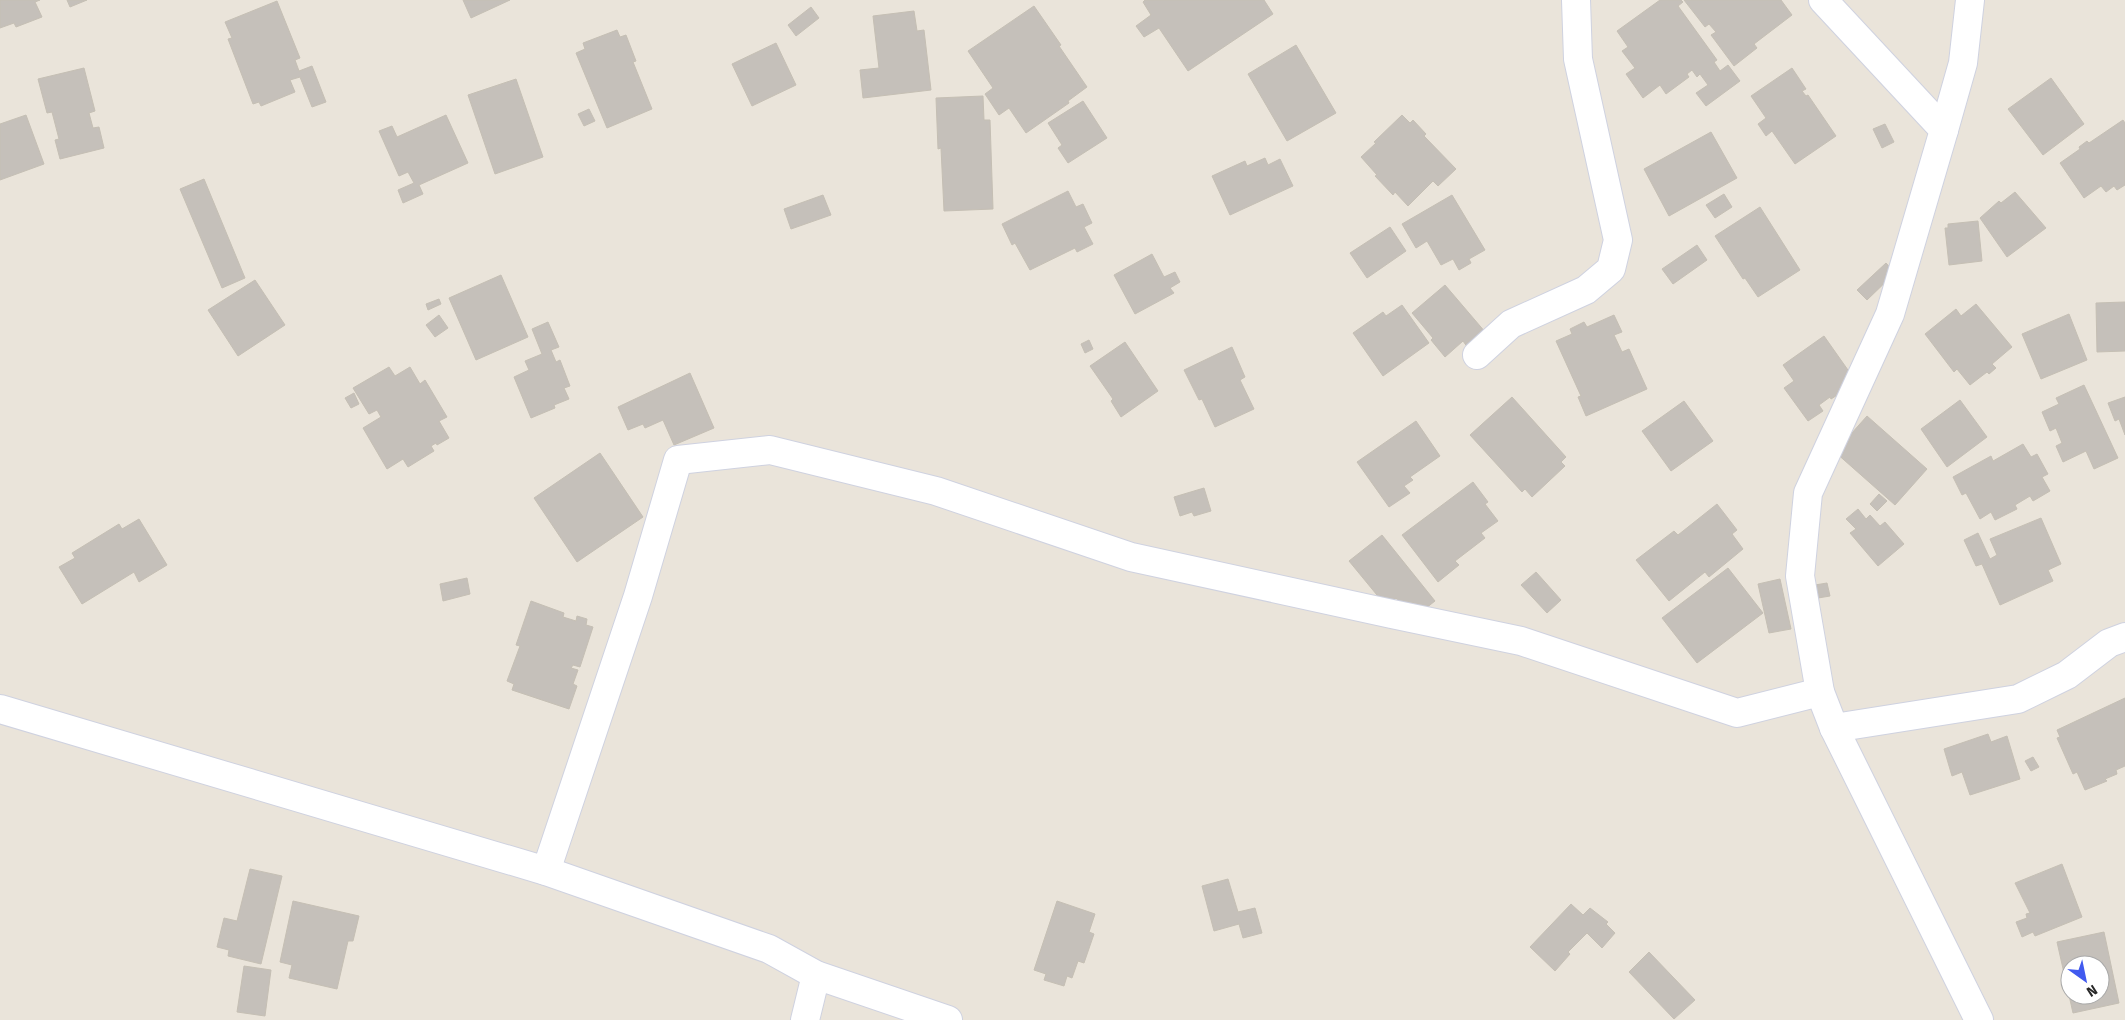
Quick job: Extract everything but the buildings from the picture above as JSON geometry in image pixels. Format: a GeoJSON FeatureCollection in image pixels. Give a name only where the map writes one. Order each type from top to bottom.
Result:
{"type":"FeatureCollection","features":[{"type":"Feature","properties":{"kind":"street"},"geometry":{"type":"LineString","coordinates":[[1477,355],[1511,324],[1586,290],[1611,269],[1618,240],[1578,59],[1576,0]]}},
{"type":"Feature","properties":{"kind":"street"},"geometry":{"type":"LineString","coordinates":[[1823,0],[1944,130]]}},
{"type":"Feature","properties":{"kind":"street"},"geometry":{"type":"LineString","coordinates":[[1970,0],[1963,63],[1890,314],[1808,493],[1800,576],[1820,692],[1834,728],[1979,1020]]}},
{"type":"Feature","properties":{"kind":"street"},"geometry":{"type":"LineString","coordinates":[[546,871],[638,596],[678,460],[770,450],[936,491],[1131,557],[1521,641],[1737,713],[1820,692]]}},
{"type":"Feature","properties":{"kind":"street"},"geometry":{"type":"LineString","coordinates":[[1834,728],[2018,699],[2067,675],[2109,643],[2125,637]]}},
{"type":"Feature","properties":{"kind":"street"},"geometry":{"type":"LineString","coordinates":[[0,709],[546,871],[769,949],[816,975],[948,1020]]}},
{"type":"Feature","properties":{"kind":"street"},"geometry":{"type":"LineString","coordinates":[[805,1020],[816,975]]}}]}
